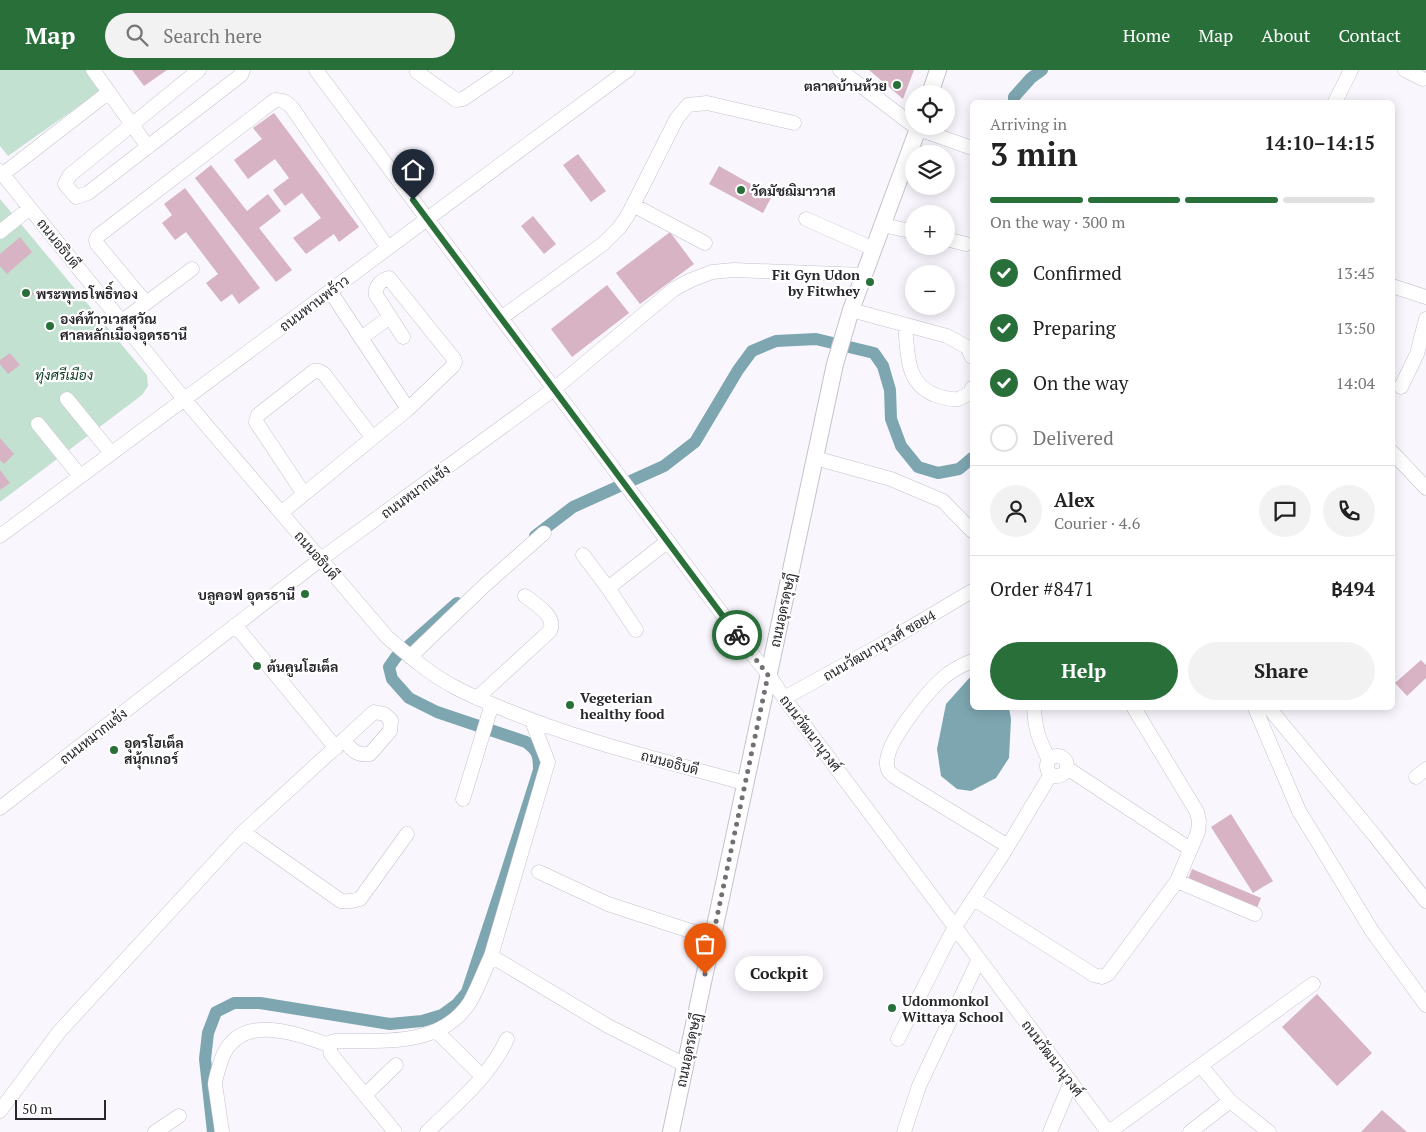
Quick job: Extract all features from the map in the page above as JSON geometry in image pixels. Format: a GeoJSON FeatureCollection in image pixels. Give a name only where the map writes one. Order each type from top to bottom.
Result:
{"type":"FeatureCollection","features":[{"type":"Feature","properties":{"kind":"main road"},"geometry":{"type":"LineString","coordinates":[[933,85],[938,70]]}},
{"type":"Feature","properties":{"kind":"main road","name":"ถนนอุดรดุษฎี"},"geometry":{"type":"LineString","coordinates":[[671,1132],[835,364],[851,310],[915,135]]}},
{"type":"Feature","properties":{"kind":"street"},"geometry":{"type":"LineString","coordinates":[[93,70],[148,147]]}},
{"type":"Feature","properties":{"kind":"street"},"geometry":{"type":"LineString","coordinates":[[200,70],[70,175],[65,184],[76,196],[88,194],[241,75],[243,70]]}},
{"type":"Feature","properties":{"kind":"street","name":"ถนนวัฒนานุวงศ์"},"geometry":{"type":"LineString","coordinates":[[316,70],[1109,1132]]}},
{"type":"Feature","properties":{"kind":"street"},"geometry":{"type":"LineString","coordinates":[[417,71],[456,100],[459,100],[506,70]]}},
{"type":"Feature","properties":{"kind":"street","name":"ถนนพานพร้าว"},"geometry":{"type":"LineString","coordinates":[[1,532],[80,476],[628,70]]}},
{"type":"Feature","properties":{"kind":"street"},"geometry":{"type":"LineString","coordinates":[[840,70],[905,118]]}},
{"type":"Feature","properties":{"kind":"street"},"geometry":{"type":"LineString","coordinates":[[1405,70],[1423,78]]}},
{"type":"Feature","properties":{"kind":"street"},"geometry":{"type":"LineString","coordinates":[[1335,100],[1348,71]]}},
{"type":"Feature","properties":{"kind":"street"},"geometry":{"type":"LineString","coordinates":[[1,172],[109,92]]}},
{"type":"Feature","properties":{"kind":"street"},"geometry":{"type":"LineString","coordinates":[[146,303],[97,244],[98,236],[275,100],[288,103],[293,108],[388,248]]}},
{"type":"Feature","properties":{"kind":"street"},"geometry":{"type":"LineString","coordinates":[[501,318],[603,244],[619,228],[634,205],[677,118],[688,105],[707,103],[794,122]]}},
{"type":"Feature","properties":{"kind":"street"},"geometry":{"type":"LineString","coordinates":[[937,135],[970,147]]}},
{"type":"Feature","properties":{"kind":"street","name":"ถนนอธิบดี"},"geometry":{"type":"LineString","coordinates":[[1,172],[184,399],[387,637],[410,657],[450,685],[532,721],[592,741],[745,783]]}},
{"type":"Feature","properties":{"kind":"street"},"geometry":{"type":"LineString","coordinates":[[634,205],[705,243]]}},
{"type":"Feature","properties":{"kind":"street"},"geometry":{"type":"LineString","coordinates":[[0,232],[30,208]]}},
{"type":"Feature","properties":{"kind":"street"},"geometry":{"type":"LineString","coordinates":[[806,220],[874,249]]}},
{"type":"Feature","properties":{"kind":"street"},"geometry":{"type":"LineString","coordinates":[[883,225],[905,230]]}},
{"type":"Feature","properties":{"kind":"street"},"geometry":{"type":"LineString","coordinates":[[955,241],[966,244]]}},
{"type":"Feature","properties":{"kind":"street"},"geometry":{"type":"LineString","coordinates":[[122,322],[192,269]]}},
{"type":"Feature","properties":{"kind":"street","name":"ถนนหมากแข้ง"},"geometry":{"type":"LineString","coordinates":[[0,808],[321,559],[554,389],[674,289],[712,272],[734,270],[864,275]]}},
{"type":"Feature","properties":{"kind":"street"},"geometry":{"type":"LineString","coordinates":[[281,513],[408,408],[453,366],[454,359],[389,278],[385,279],[377,286],[376,295],[403,337]]}},
{"type":"Feature","properties":{"kind":"street"},"geometry":{"type":"LineString","coordinates":[[1395,287],[1426,297]]}},
{"type":"Feature","properties":{"kind":"street"},"geometry":{"type":"LineString","coordinates":[[330,291],[408,408]]}},
{"type":"Feature","properties":{"kind":"street"},"geometry":{"type":"LineString","coordinates":[[851,310],[940,334],[956,340],[967,347],[970,353]]}},
{"type":"Feature","properties":{"kind":"street"},"geometry":{"type":"LineString","coordinates":[[361,338],[390,317]]}},
{"type":"Feature","properties":{"kind":"street"},"geometry":{"type":"LineString","coordinates":[[1401,387],[1417,354],[1426,319]]}},
{"type":"Feature","properties":{"kind":"street"},"geometry":{"type":"LineString","coordinates":[[905,325],[909,365],[917,383],[926,391],[940,396],[957,399],[970,392]]}},
{"type":"Feature","properties":{"kind":"street"},"geometry":{"type":"LineString","coordinates":[[304,494],[256,422],[258,415],[314,371],[319,371],[324,374],[372,437]]}},
{"type":"Feature","properties":{"kind":"street"},"geometry":{"type":"LineString","coordinates":[[67,399],[111,453]]}},
{"type":"Feature","properties":{"kind":"street"},"geometry":{"type":"LineString","coordinates":[[38,424],[80,476]]}},
{"type":"Feature","properties":{"kind":"street"},"geometry":{"type":"LineString","coordinates":[[1395,455],[1426,488]]}},
{"type":"Feature","properties":{"kind":"street"},"geometry":{"type":"LineString","coordinates":[[815,458],[891,479],[943,501],[970,529]]}},
{"type":"Feature","properties":{"kind":"street"},"geometry":{"type":"LineString","coordinates":[[410,657],[485,585],[544,533]]}},
{"type":"Feature","properties":{"kind":"street"},"geometry":{"type":"LineString","coordinates":[[608,588],[668,542]]}},
{"type":"Feature","properties":{"kind":"street"},"geometry":{"type":"LineString","coordinates":[[583,555],[636,630]]}},
{"type":"Feature","properties":{"kind":"street","name":"ถนนวัฒนานุวงศ์ ซอย4"},"geometry":{"type":"LineString","coordinates":[[784,698],[878,647],[970,592]]}},
{"type":"Feature","properties":{"kind":"street"},"geometry":{"type":"LineString","coordinates":[[477,698],[550,631],[552,627],[550,617],[525,596]]}},
{"type":"Feature","properties":{"kind":"street"},"geometry":{"type":"LineString","coordinates":[[0,1111],[59,1032],[243,832],[340,744],[235,626]]}},
{"type":"Feature","properties":{"kind":"street"},"geometry":{"type":"LineString","coordinates":[[970,662],[958,667],[943,678],[920,702],[893,743],[888,755],[887,764],[890,774],[1008,846]]}},
{"type":"Feature","properties":{"kind":"street"},"geometry":{"type":"LineString","coordinates":[[463,799],[492,704]]}},
{"type":"Feature","properties":{"kind":"street"},"geometry":{"type":"LineString","coordinates":[[1034,710],[1035,726],[1050,767]]}},
{"type":"Feature","properties":{"kind":"street"},"geometry":{"type":"LineString","coordinates":[[974,898],[1094,975],[1102,977],[1108,974],[1177,881],[1198,832],[1199,821],[1197,812],[1135,710]]}},
{"type":"Feature","properties":{"kind":"street"},"geometry":{"type":"LineString","coordinates":[[1256,710],[1299,811],[1372,931],[1426,1005]]}},
{"type":"Feature","properties":{"kind":"street"},"geometry":{"type":"LineString","coordinates":[[1271,710],[1426,901]]}},
{"type":"Feature","properties":{"kind":"street"},"geometry":{"type":"LineString","coordinates":[[329,1045],[335,1041],[402,1039],[436,1032],[458,1016],[469,1002],[491,956],[548,762],[532,721]]}},
{"type":"Feature","properties":{"kind":"street"},"geometry":{"type":"LineString","coordinates":[[898,1039],[955,927],[1008,846],[1050,767],[1052,757],[1061,757],[1067,763],[1067,768],[1190,849]]}},
{"type":"Feature","properties":{"kind":"street"},"geometry":{"type":"LineString","coordinates":[[243,832],[341,901],[346,902],[360,899],[407,834]]}},
{"type":"Feature","properties":{"kind":"street"},"geometry":{"type":"LineString","coordinates":[[539,872],[608,904],[712,938]]}},
{"type":"Feature","properties":{"kind":"street"},"geometry":{"type":"LineString","coordinates":[[1177,881],[1255,914]]}},
{"type":"Feature","properties":{"kind":"street"},"geometry":{"type":"LineString","coordinates":[[491,956],[608,1026],[685,1065]]}},
{"type":"Feature","properties":{"kind":"street"},"geometry":{"type":"LineString","coordinates":[[904,1132],[918,1086],[979,959]]}},
{"type":"Feature","properties":{"kind":"street"},"geometry":{"type":"LineString","coordinates":[[1109,1132],[1313,984]]}},
{"type":"Feature","properties":{"kind":"street"},"geometry":{"type":"LineString","coordinates":[[222,1132],[215,1084],[225,1052],[233,1040],[243,1033],[265,1030],[296,1034],[329,1045]]}},
{"type":"Feature","properties":{"kind":"street"},"geometry":{"type":"LineString","coordinates":[[436,1032],[482,1076]]}},
{"type":"Feature","properties":{"kind":"street"},"geometry":{"type":"LineString","coordinates":[[427,1132],[458,1102],[496,1060],[508,1039]]}},
{"type":"Feature","properties":{"kind":"street"},"geometry":{"type":"LineString","coordinates":[[329,1045],[331,1054],[395,1132]]}},
{"type":"Feature","properties":{"kind":"street"},"geometry":{"type":"LineString","coordinates":[[366,1095],[396,1065]]}},
{"type":"Feature","properties":{"kind":"street"},"geometry":{"type":"LineString","coordinates":[[1201,1066],[1230,1101],[1269,1132]]}},
{"type":"Feature","properties":{"kind":"street"},"geometry":{"type":"LineString","coordinates":[[1050,1132],[1071,1082]]}},
{"type":"Feature","properties":{"kind":"street"},"geometry":{"type":"LineString","coordinates":[[1190,1132],[1230,1101]]}},
{"type":"Feature","properties":{"kind":"street"},"geometry":{"type":"LineString","coordinates":[[155,1132],[179,1116]]}},
{"type":"Feature","properties":{"kind":"green space"},"geometry":{"type":"Polygon","coordinates":[[[0,70],[86,70],[100,91],[8,156],[0,146],[0,70]]]}},
{"type":"Feature","properties":{"kind":"green space","name":"ทุ่งศรีเมือง"},"geometry":{"type":"Polygon","coordinates":[[[0,199],[147,375],[148,386],[142,395],[0,502],[0,199]]]}},
{"type":"Feature","properties":{"kind":"water"},"geometry":{"type":"Polygon","coordinates":[[[970,677],[970,710],[1009,710],[1011,719],[1009,758],[996,778],[971,791],[957,789],[941,776],[937,749],[946,704],[970,677]]]}},
{"type":"Feature","properties":{"kind":"building"},"geometry":{"type":"Polygon","coordinates":[[[132,70],[167,70],[144,86],[132,70]]]}},
{"type":"Feature","properties":{"kind":"building","name":"ตลาดบ้านห้วย"},"geometry":{"type":"Polygon","coordinates":[[[869,70],[914,70],[908,85],[905,85],[903,99],[869,70]]]}},
{"type":"Feature","properties":{"kind":"building"},"geometry":{"type":"Polygon","coordinates":[[[274,113],[359,227],[339,242],[334,234],[306,254],[293,238],[321,218],[302,193],[285,206],[273,190],[289,178],[275,159],[248,179],[234,160],[262,139],[253,128],[274,113]]]}},
{"type":"Feature","properties":{"kind":"building"},"geometry":{"type":"Polygon","coordinates":[[[578,154],[606,191],[591,202],[563,165],[578,154]]]}},
{"type":"Feature","properties":{"kind":"building"},"geometry":{"type":"Polygon","coordinates":[[[211,165],[247,211],[268,194],[281,211],[259,228],[292,270],[276,282],[195,178],[211,165]]]}},
{"type":"Feature","properties":{"kind":"building","name":"วัดมัชฌิมาวาส"},"geometry":{"type":"Polygon","coordinates":[[[719,166],[772,196],[763,213],[709,184],[719,166]]]}},
{"type":"Feature","properties":{"kind":"building"},"geometry":{"type":"Polygon","coordinates":[[[185,188],[260,288],[239,304],[232,294],[221,302],[206,283],[218,274],[186,232],[175,240],[162,223],[172,215],[164,204],[185,188]]]}},
{"type":"Feature","properties":{"kind":"building"},"geometry":{"type":"Polygon","coordinates":[[[533,216],[556,244],[544,254],[521,226],[533,216]]]}},
{"type":"Feature","properties":{"kind":"building"},"geometry":{"type":"Polygon","coordinates":[[[670,232],[694,264],[640,304],[616,273],[670,232]]]}},
{"type":"Feature","properties":{"kind":"building"},"geometry":{"type":"Polygon","coordinates":[[[20,237],[32,252],[7,274],[0,266],[0,254],[20,237]]]}},
{"type":"Feature","properties":{"kind":"building"},"geometry":{"type":"Polygon","coordinates":[[[607,285],[629,313],[572,357],[551,329],[607,285]]]}},
{"type":"Feature","properties":{"kind":"building","name":"พระพุทธโพธิ์ทอง"},"geometry":{"type":"Polygon","coordinates":[[[27,286],[34,294],[26,300],[19,292],[27,286]]]}},
{"type":"Feature","properties":{"kind":"building"},"geometry":{"type":"Polygon","coordinates":[[[10,353],[20,365],[8,374],[0,364],[0,360],[10,353]]]}},
{"type":"Feature","properties":{"kind":"building"},"geometry":{"type":"Polygon","coordinates":[[[0,438],[14,454],[4,464],[0,460],[0,438]]]}},
{"type":"Feature","properties":{"kind":"building"},"geometry":{"type":"Polygon","coordinates":[[[0,470],[10,483],[0,490],[0,470]]]}},
{"type":"Feature","properties":{"kind":"building"},"geometry":{"type":"Polygon","coordinates":[[[1421,660],[1426,665],[1426,678],[1407,696],[1395,683],[1421,660]]]}},
{"type":"Feature","properties":{"kind":"building"},"geometry":{"type":"Polygon","coordinates":[[[1231,814],[1273,881],[1253,893],[1211,827],[1231,814]]]}},
{"type":"Feature","properties":{"kind":"building"},"geometry":{"type":"Polygon","coordinates":[[[1192,869],[1261,898],[1255,913],[1186,884],[1192,869]]]}},
{"type":"Feature","properties":{"kind":"building"},"geometry":{"type":"Polygon","coordinates":[[[1317,994],[1372,1053],[1337,1086],[1282,1027],[1317,994]]]}},
{"type":"Feature","properties":{"kind":"building"},"geometry":{"type":"Polygon","coordinates":[[[1382,1110],[1407,1132],[1361,1132],[1382,1110]]]}},
{"type":"Feature","properties":{"kind":"waterway"},"geometry":{"type":"LineString","coordinates":[[1014,100],[1014,97],[1031,78],[1042,70]]}},
{"type":"Feature","properties":{"kind":"waterway"},"geometry":{"type":"LineString","coordinates":[[535,536],[573,507],[664,466],[695,442],[738,370],[752,351],[776,341],[816,339],[874,353],[883,366],[890,390],[891,419],[901,446],[918,467],[938,473],[959,469],[970,460]]}},
{"type":"Feature","properties":{"kind":"waterway"},"geometry":{"type":"LineString","coordinates":[[213,1132],[205,1059],[208,1033],[216,1012],[234,1003],[260,1003],[390,1024],[422,1021],[442,1015],[457,1004],[467,992],[539,770],[539,765],[535,751],[526,742],[437,712],[409,698],[392,679],[389,667],[396,657],[457,603]]}},
{"type":"Feature","properties":{"kind":"way so far"},"geometry":{"type":"LineString","coordinates":[[705,974],[768,675],[737,635]]}},
{"type":"Feature","properties":{"kind":"place","name":"ตลาดบ้านห้วย"},"geometry":{"type":"Point","coordinates":[897,85]}},
{"type":"Feature","properties":{"kind":"place","name":"วัดมัชฌิมาวาส"},"geometry":{"type":"Point","coordinates":[741,190]}},
{"type":"Feature","properties":{"kind":"place","name":"Fit Gyn Udon by Fitwhey"},"geometry":{"type":"Point","coordinates":[870,282]}},
{"type":"Feature","properties":{"kind":"place","name":"พระพุทธโพธิ์ทอง"},"geometry":{"type":"Point","coordinates":[26,293]}},
{"type":"Feature","properties":{"kind":"place","name":"องค์ท้าวเวสสุวัณ ศาลหลักเมืองอุดรธานี"},"geometry":{"type":"Point","coordinates":[50,326]}},
{"type":"Feature","properties":{"kind":"place","name":"บลูคอฟ อุดรธานี"},"geometry":{"type":"Point","coordinates":[305,594]}},
{"type":"Feature","properties":{"kind":"place","name":"ต้นคูนโฮเต็ล"},"geometry":{"type":"Point","coordinates":[257,666]}},
{"type":"Feature","properties":{"kind":"place","name":"Vegeterian healthy food"},"geometry":{"type":"Point","coordinates":[570,705]}},
{"type":"Feature","properties":{"kind":"place","name":"อุดรโฮเต็ล สนุ้กเกอร์"},"geometry":{"type":"Point","coordinates":[114,750]}},
{"type":"Feature","properties":{"kind":"place","name":"Cockpit"},"geometry":{"type":"Point","coordinates":[705,974]}},
{"type":"Feature","properties":{"kind":"place","name":"Udonmonkol Wittaya School"},"geometry":{"type":"Point","coordinates":[892,1008]}},
{"type":"Feature","properties":{"kind":"route"},"geometry":{"type":"LineString","coordinates":[[413,200],[737,635]]}}]}
